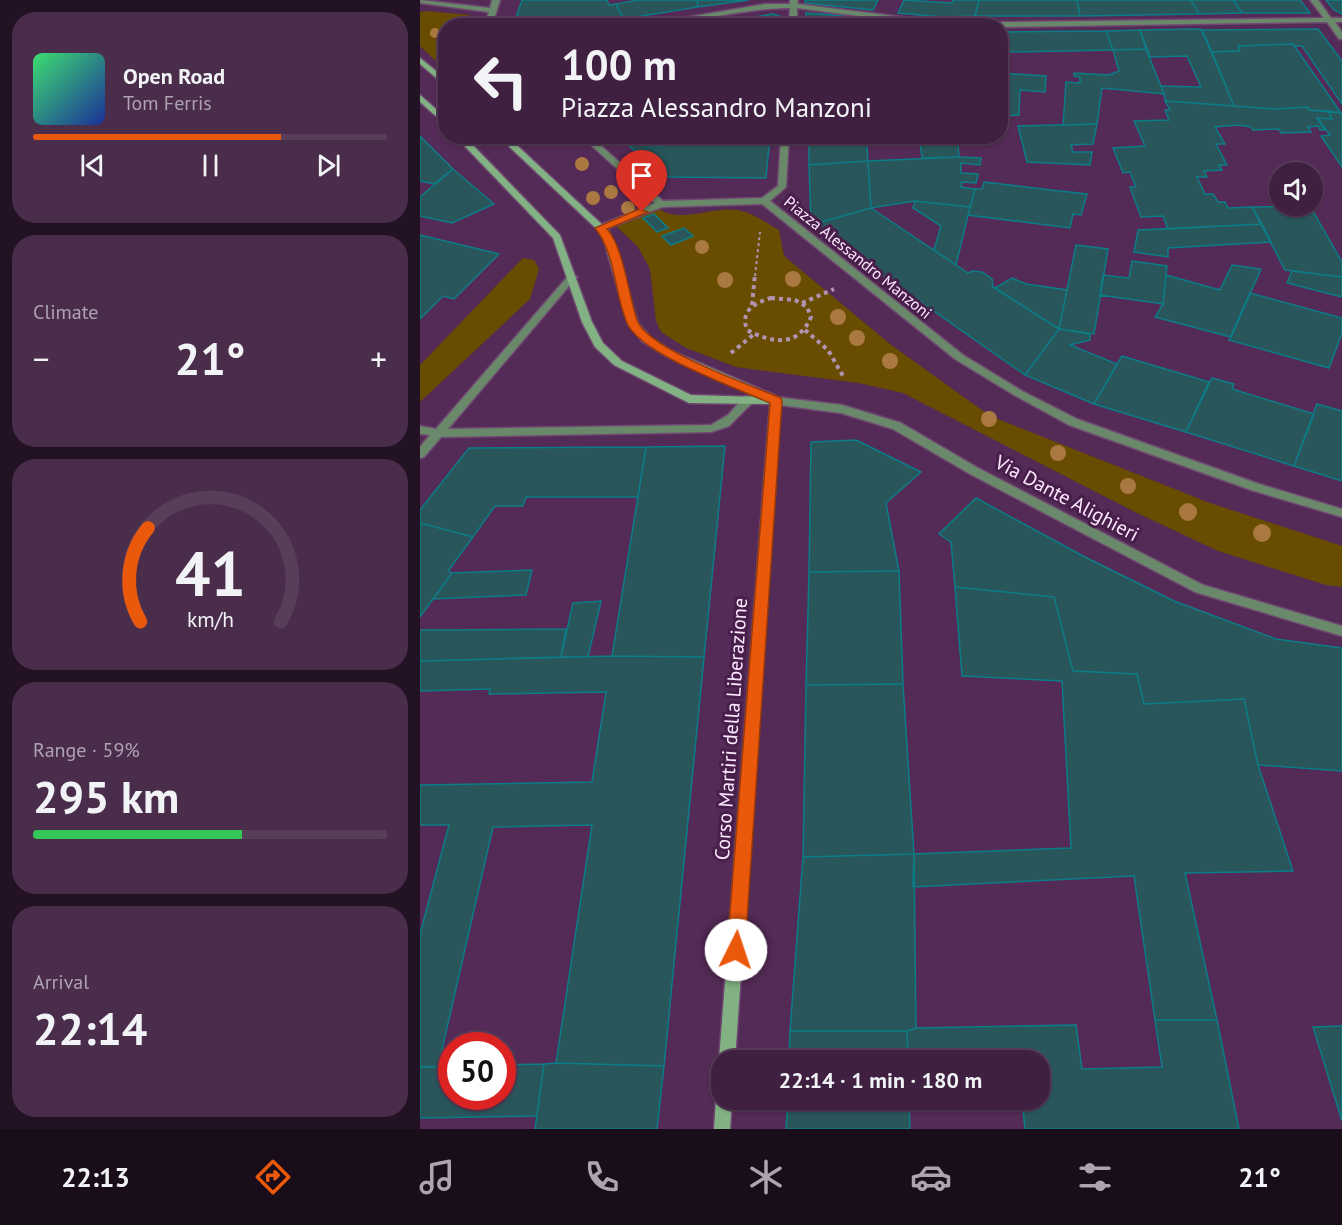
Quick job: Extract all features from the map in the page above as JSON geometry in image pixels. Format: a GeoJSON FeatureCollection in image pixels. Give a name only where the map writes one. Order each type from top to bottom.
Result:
{"type":"FeatureCollection","features":[{"type":"Feature","properties":{"kind":"main road"},"geometry":{"type":"LineString","coordinates":[[420,60],[438,73]]}},
{"type":"Feature","properties":{"kind":"main road"},"geometry":{"type":"LineString","coordinates":[[420,97],[438,115]]}},
{"type":"Feature","properties":{"kind":"main road"},"geometry":{"type":"LineString","coordinates":[[467,144],[557,237],[586,322],[599,345],[618,363],[689,399],[776,401]]}},
{"type":"Feature","properties":{"kind":"main road"},"geometry":{"type":"LineString","coordinates":[[511,144],[606,233],[633,324],[647,340],[670,354],[776,401]]}},
{"type":"Feature","properties":{"kind":"main road","name":"Corso Martiri della Liberazione"},"geometry":{"type":"LineString","coordinates":[[729,1050],[776,401]]}},
{"type":"Feature","properties":{"kind":"main road"},"geometry":{"type":"LineString","coordinates":[[722,1129],[723,1110]]}},
{"type":"Feature","properties":{"kind":"street"},"geometry":{"type":"LineString","coordinates":[[490,18],[496,0]]}},
{"type":"Feature","properties":{"kind":"street"},"geometry":{"type":"LineString","coordinates":[[1314,0],[1342,37]]}},
{"type":"Feature","properties":{"kind":"street"},"geometry":{"type":"LineString","coordinates":[[422,1],[492,10]]}},
{"type":"Feature","properties":{"kind":"street"},"geometry":{"type":"LineString","coordinates":[[793,18],[794,3]]}},
{"type":"Feature","properties":{"kind":"street"},"geometry":{"type":"LineString","coordinates":[[689,18],[794,3],[900,18]]}},
{"type":"Feature","properties":{"kind":"street"},"geometry":{"type":"LineString","coordinates":[[1008,24],[1342,20]]}},
{"type":"Feature","properties":{"kind":"street"},"geometry":{"type":"LineString","coordinates":[[594,144],[661,204]]}},
{"type":"Feature","properties":{"kind":"street"},"geometry":{"type":"LineString","coordinates":[[764,201],[782,187],[785,144]]}},
{"type":"Feature","properties":{"kind":"street","name":"Piazza Alessandro Manzoni"},"geometry":{"type":"LineString","coordinates":[[600,228],[661,204],[764,201],[959,357],[1018,393],[1073,422],[1255,487],[1342,513]]}},
{"type":"Feature","properties":{"kind":"street"},"geometry":{"type":"LineString","coordinates":[[420,454],[572,277]]}},
{"type":"Feature","properties":{"kind":"street"},"geometry":{"type":"LineString","coordinates":[[420,430],[438,433],[677,428],[712,430],[733,419],[749,399]]}},
{"type":"Feature","properties":{"kind":"street","name":"Via Dante Alighieri"},"geometry":{"type":"LineString","coordinates":[[776,401],[842,409],[897,426],[974,471],[1199,589],[1342,631]]}},
{"type":"Feature","properties":{"kind":"path"},"geometry":{"type":"LineString","coordinates":[[752,306],[771,298],[793,299],[809,309],[812,316],[805,330],[787,339],[764,339],[747,330],[744,317],[752,306],[764,201]]}},
{"type":"Feature","properties":{"kind":"path"},"geometry":{"type":"LineString","coordinates":[[805,330],[828,350],[843,376]]}},
{"type":"Feature","properties":{"kind":"path"},"geometry":{"type":"LineString","coordinates":[[724,358],[753,335]]}},
{"type":"Feature","properties":{"kind":"shaded area"},"geometry":{"type":"Polygon","coordinates":[[[420,12],[469,15],[474,18],[438,18],[438,63],[420,46],[420,12]]]}},
{"type":"Feature","properties":{"kind":"shaded area"},"geometry":{"type":"Polygon","coordinates":[[[659,209],[667,213],[687,215],[728,209],[759,218],[779,230],[784,256],[890,344],[990,416],[1210,503],[1342,546],[1342,587],[1326,585],[1218,551],[1135,512],[903,393],[858,383],[736,367],[686,348],[661,332],[656,321],[650,269],[638,247],[616,226],[659,209]]]}},
{"type":"Feature","properties":{"kind":"shaded area"},"geometry":{"type":"Polygon","coordinates":[[[523,258],[534,260],[539,269],[530,299],[420,402],[420,365],[523,258]]]}},
{"type":"Feature","properties":{"kind":"building"},"geometry":{"type":"Polygon","coordinates":[[[522,0],[607,0],[609,5],[616,4],[623,18],[516,18],[522,0]]]}},
{"type":"Feature","properties":{"kind":"building"},"geometry":{"type":"Polygon","coordinates":[[[638,0],[697,0],[698,7],[623,18],[616,4],[638,0]]]}},
{"type":"Feature","properties":{"kind":"building"},"geometry":{"type":"Polygon","coordinates":[[[697,0],[749,0],[698,7],[697,0]]]}},
{"type":"Feature","properties":{"kind":"building"},"geometry":{"type":"Polygon","coordinates":[[[805,0],[878,0],[873,10],[805,3],[805,0]]]}},
{"type":"Feature","properties":{"kind":"building"},"geometry":{"type":"Polygon","coordinates":[[[904,0],[952,3],[953,0],[979,0],[975,16],[942,17],[898,13],[904,0]]]}},
{"type":"Feature","properties":{"kind":"building"},"geometry":{"type":"Polygon","coordinates":[[[979,0],[1077,0],[1080,16],[975,16],[979,0]]]}},
{"type":"Feature","properties":{"kind":"building"},"geometry":{"type":"Polygon","coordinates":[[[1077,0],[1191,0],[1199,14],[1080,16],[1077,0]]]}},
{"type":"Feature","properties":{"kind":"building"},"geometry":{"type":"Polygon","coordinates":[[[1191,0],[1233,0],[1242,13],[1199,14],[1191,0]]]}},
{"type":"Feature","properties":{"kind":"building"},"geometry":{"type":"Polygon","coordinates":[[[1233,0],[1300,0],[1310,13],[1242,13],[1233,0]]]}},
{"type":"Feature","properties":{"kind":"building"},"geometry":{"type":"Polygon","coordinates":[[[1326,0],[1342,0],[1342,14],[1334,10],[1326,0]]]}},
{"type":"Feature","properties":{"kind":"building"},"geometry":{"type":"Polygon","coordinates":[[[806,13],[858,18],[806,18],[806,13]]]}},
{"type":"Feature","properties":{"kind":"building"},"geometry":{"type":"Polygon","coordinates":[[[773,14],[782,17],[782,18],[749,18],[773,14]]]}},
{"type":"Feature","properties":{"kind":"building"},"geometry":{"type":"Polygon","coordinates":[[[1201,29],[1234,106],[1166,101],[1161,86],[1201,87],[1187,56],[1150,57],[1140,30],[1201,29]]]}},
{"type":"Feature","properties":{"kind":"building"},"geometry":{"type":"Polygon","coordinates":[[[1318,29],[1342,61],[1342,104],[1302,46],[1293,44],[1238,46],[1240,51],[1212,52],[1202,30],[1318,29]]]}},
{"type":"Feature","properties":{"kind":"building"},"geometry":{"type":"Polygon","coordinates":[[[1140,30],[1146,49],[1113,50],[1106,31],[1140,30]]]}},
{"type":"Feature","properties":{"kind":"building"},"geometry":{"type":"Polygon","coordinates":[[[1106,31],[1113,50],[1010,52],[1008,32],[1106,31]]]}},
{"type":"Feature","properties":{"kind":"building"},"geometry":{"type":"Polygon","coordinates":[[[1293,44],[1341,113],[1309,110],[1307,107],[1274,109],[1234,106],[1212,52],[1240,51],[1238,46],[1293,44]]]}},
{"type":"Feature","properties":{"kind":"building"},"geometry":{"type":"Polygon","coordinates":[[[1146,49],[1164,94],[1102,88],[1097,124],[1063,125],[1066,82],[1080,83],[1080,77],[1074,76],[1074,73],[1109,75],[1119,71],[1113,50],[1146,49]]]}},
{"type":"Feature","properties":{"kind":"building"},"geometry":{"type":"Polygon","coordinates":[[[1008,74],[1046,76],[1045,92],[1020,90],[1019,115],[1008,116],[1008,74]]]}},
{"type":"Feature","properties":{"kind":"building"},"geometry":{"type":"Polygon","coordinates":[[[1165,101],[1274,109],[1307,107],[1309,110],[1328,111],[1332,119],[1317,118],[1325,130],[1320,130],[1318,126],[1308,127],[1311,132],[1281,133],[1279,129],[1253,130],[1251,127],[1238,125],[1215,127],[1225,144],[1216,144],[1227,165],[1219,165],[1222,170],[1204,171],[1207,177],[1197,177],[1205,194],[1213,194],[1218,202],[1225,202],[1228,208],[1252,207],[1262,224],[1168,229],[1163,216],[1141,217],[1130,187],[1136,187],[1130,172],[1123,173],[1113,148],[1145,146],[1134,121],[1169,120],[1165,110],[1170,110],[1165,101]]]}},
{"type":"Feature","properties":{"kind":"building"},"geometry":{"type":"Polygon","coordinates":[[[1328,111],[1342,113],[1342,167],[1321,136],[1330,135],[1317,118],[1332,119],[1328,111]]]}},
{"type":"Feature","properties":{"kind":"building"},"geometry":{"type":"Polygon","coordinates":[[[1097,124],[1093,144],[1071,145],[1073,152],[1092,152],[1090,165],[1027,162],[1018,126],[1097,124]]]}},
{"type":"Feature","properties":{"kind":"building"},"geometry":{"type":"Polygon","coordinates":[[[420,136],[453,169],[434,184],[420,181],[420,136]]]}},
{"type":"Feature","properties":{"kind":"building"},"geometry":{"type":"Polygon","coordinates":[[[660,144],[662,146],[628,145],[660,144]]]}},
{"type":"Feature","properties":{"kind":"building"},"geometry":{"type":"Polygon","coordinates":[[[769,144],[766,178],[665,177],[628,145],[769,144]]]}},
{"type":"Feature","properties":{"kind":"building"},"geometry":{"type":"Polygon","coordinates":[[[809,144],[867,144],[868,161],[809,165],[809,144]]]}},
{"type":"Feature","properties":{"kind":"building"},"geometry":{"type":"Polygon","coordinates":[[[920,144],[958,144],[959,157],[922,158],[920,144]]]}},
{"type":"Feature","properties":{"kind":"building"},"geometry":{"type":"Polygon","coordinates":[[[981,158],[980,165],[961,163],[961,173],[978,174],[976,183],[962,182],[961,187],[975,189],[970,207],[915,201],[871,208],[868,161],[981,158]]]}},
{"type":"Feature","properties":{"kind":"building"},"geometry":{"type":"Polygon","coordinates":[[[868,161],[871,208],[811,225],[809,165],[868,161]]]}},
{"type":"Feature","properties":{"kind":"building"},"geometry":{"type":"Polygon","coordinates":[[[453,169],[494,204],[452,223],[420,216],[420,197],[453,169]]]}},
{"type":"Feature","properties":{"kind":"building"},"geometry":{"type":"Polygon","coordinates":[[[984,182],[1087,194],[1081,215],[1073,214],[1070,228],[968,215],[975,189],[982,189],[984,182]]]}},
{"type":"Feature","properties":{"kind":"building"},"geometry":{"type":"Polygon","coordinates":[[[915,201],[970,207],[956,265],[934,250],[941,226],[913,208],[915,201]]]}},
{"type":"Feature","properties":{"kind":"building"},"geometry":{"type":"Polygon","coordinates":[[[1252,207],[1269,207],[1269,216],[1316,216],[1342,262],[1342,277],[1285,270],[1252,207]]]}},
{"type":"Feature","properties":{"kind":"building"},"geometry":{"type":"Polygon","coordinates":[[[871,208],[968,273],[982,272],[992,279],[993,287],[1059,329],[1025,375],[811,225],[871,208]]]}},
{"type":"Feature","properties":{"kind":"building"},"geometry":{"type":"Polygon","coordinates":[[[654,214],[668,228],[657,232],[643,218],[654,214]]]}},
{"type":"Feature","properties":{"kind":"building"},"geometry":{"type":"Polygon","coordinates":[[[1262,224],[1271,242],[1168,248],[1168,257],[1134,252],[1138,230],[1262,224]]]}},
{"type":"Feature","properties":{"kind":"building"},"geometry":{"type":"Polygon","coordinates":[[[684,228],[693,236],[671,245],[662,236],[684,228]]]}},
{"type":"Feature","properties":{"kind":"building"},"geometry":{"type":"Polygon","coordinates":[[[420,235],[499,254],[454,299],[443,296],[420,319],[420,235]]]}},
{"type":"Feature","properties":{"kind":"building"},"geometry":{"type":"Polygon","coordinates":[[[1076,245],[1108,249],[1094,334],[1059,329],[1076,245]]]}},
{"type":"Feature","properties":{"kind":"building"},"geometry":{"type":"Polygon","coordinates":[[[1132,261],[1167,266],[1163,304],[1100,295],[1103,275],[1129,278],[1132,261]]]}},
{"type":"Feature","properties":{"kind":"building"},"geometry":{"type":"Polygon","coordinates":[[[1232,265],[1261,269],[1231,337],[1155,317],[1163,304],[1166,275],[1220,290],[1232,265]]]}},
{"type":"Feature","properties":{"kind":"building"},"geometry":{"type":"Polygon","coordinates":[[[1292,271],[1342,277],[1342,297],[1287,283],[1292,271]]]}},
{"type":"Feature","properties":{"kind":"building"},"geometry":{"type":"Polygon","coordinates":[[[1012,278],[1026,284],[1067,290],[1059,329],[995,288],[1012,278]]]}},
{"type":"Feature","properties":{"kind":"building"},"geometry":{"type":"Polygon","coordinates":[[[1250,293],[1342,318],[1342,333],[1329,368],[1229,340],[1250,293]]]}},
{"type":"Feature","properties":{"kind":"building"},"geometry":{"type":"Polygon","coordinates":[[[1059,329],[1090,334],[1090,340],[1070,345],[1117,364],[1094,404],[1025,375],[1059,329]]]}},
{"type":"Feature","properties":{"kind":"building"},"geometry":{"type":"Polygon","coordinates":[[[1122,356],[1209,382],[1186,432],[1094,404],[1122,356]]]}},
{"type":"Feature","properties":{"kind":"building"},"geometry":{"type":"Polygon","coordinates":[[[1212,378],[1234,384],[1232,389],[1314,414],[1294,466],[1186,432],[1212,378]]]}},
{"type":"Feature","properties":{"kind":"building"},"geometry":{"type":"Polygon","coordinates":[[[1317,404],[1342,411],[1342,481],[1294,466],[1317,404]]]}},
{"type":"Feature","properties":{"kind":"building"},"geometry":{"type":"Polygon","coordinates":[[[856,440],[921,472],[886,503],[899,571],[809,572],[811,442],[856,440]]]}},
{"type":"Feature","properties":{"kind":"building"},"geometry":{"type":"Polygon","coordinates":[[[725,446],[704,657],[612,656],[646,447],[725,446]]]}},
{"type":"Feature","properties":{"kind":"building"},"geometry":{"type":"Polygon","coordinates":[[[646,447],[638,497],[526,497],[523,506],[495,506],[473,537],[420,523],[420,510],[469,448],[646,447]]]}},
{"type":"Feature","properties":{"kind":"building"},"geometry":{"type":"Polygon","coordinates":[[[976,498],[1083,556],[1174,601],[1276,639],[1342,648],[1342,771],[1258,765],[1244,699],[1144,704],[1137,674],[1073,671],[1054,597],[955,587],[951,542],[939,534],[976,498]]]}},
{"type":"Feature","properties":{"kind":"building"},"geometry":{"type":"Polygon","coordinates":[[[420,523],[473,537],[448,571],[452,573],[420,617],[420,523]]]}},
{"type":"Feature","properties":{"kind":"building"},"geometry":{"type":"Polygon","coordinates":[[[532,570],[526,595],[433,599],[452,573],[532,570]]]}},
{"type":"Feature","properties":{"kind":"building"},"geometry":{"type":"Polygon","coordinates":[[[899,571],[903,684],[806,685],[809,572],[899,571]]]}},
{"type":"Feature","properties":{"kind":"building"},"geometry":{"type":"Polygon","coordinates":[[[955,587],[1054,597],[1073,671],[1137,674],[1144,704],[1244,699],[1258,765],[1293,871],[1185,873],[1217,1020],[1155,1020],[1134,876],[913,887],[914,854],[1071,848],[1062,681],[962,676],[955,587]]]}},
{"type":"Feature","properties":{"kind":"building"},"geometry":{"type":"Polygon","coordinates":[[[601,601],[588,657],[561,657],[573,603],[601,601]]]}},
{"type":"Feature","properties":{"kind":"building"},"geometry":{"type":"Polygon","coordinates":[[[566,629],[561,657],[420,661],[420,630],[566,629]]]}},
{"type":"Feature","properties":{"kind":"building"},"geometry":{"type":"Polygon","coordinates":[[[612,656],[704,657],[664,1066],[556,1063],[592,825],[493,827],[446,1032],[438,1032],[438,1067],[420,1067],[420,934],[449,825],[420,825],[420,785],[592,782],[606,692],[489,694],[490,689],[420,691],[420,661],[612,656]]]}},
{"type":"Feature","properties":{"kind":"building"},"geometry":{"type":"Polygon","coordinates":[[[903,684],[914,854],[803,857],[806,685],[903,684]]]}},
{"type":"Feature","properties":{"kind":"building"},"geometry":{"type":"Polygon","coordinates":[[[914,854],[916,1028],[907,1031],[790,1031],[803,857],[914,854]]]}},
{"type":"Feature","properties":{"kind":"building"},"geometry":{"type":"Polygon","coordinates":[[[1155,1020],[1217,1020],[1239,1129],[1025,1129],[1023,1110],[1050,1110],[1050,1050],[908,1050],[907,1031],[916,1028],[1076,1025],[1082,1069],[1162,1067],[1155,1020]]]}},
{"type":"Feature","properties":{"kind":"building"},"geometry":{"type":"Polygon","coordinates":[[[1342,1026],[1342,1121],[1313,1027],[1342,1026]]]}},
{"type":"Feature","properties":{"kind":"building"},"geometry":{"type":"Polygon","coordinates":[[[790,1031],[907,1031],[908,1050],[789,1050],[790,1031]]]}},
{"type":"Feature","properties":{"kind":"building"},"geometry":{"type":"Polygon","coordinates":[[[544,1064],[664,1066],[657,1129],[535,1129],[544,1064]]]}},
{"type":"Feature","properties":{"kind":"building"},"geometry":{"type":"Polygon","coordinates":[[[544,1064],[537,1116],[420,1118],[420,1067],[438,1066],[438,1110],[516,1110],[516,1065],[544,1064]]]}},
{"type":"Feature","properties":{"kind":"building"},"geometry":{"type":"Polygon","coordinates":[[[787,1110],[909,1110],[910,1129],[786,1129],[787,1110]]]}},
{"type":"Feature","properties":{"kind":"route"},"geometry":{"type":"LineString","coordinates":[[642,212],[600,228],[606,233],[617,264],[627,310],[633,324],[647,340],[670,354],[776,401],[736,950]]}}]}
